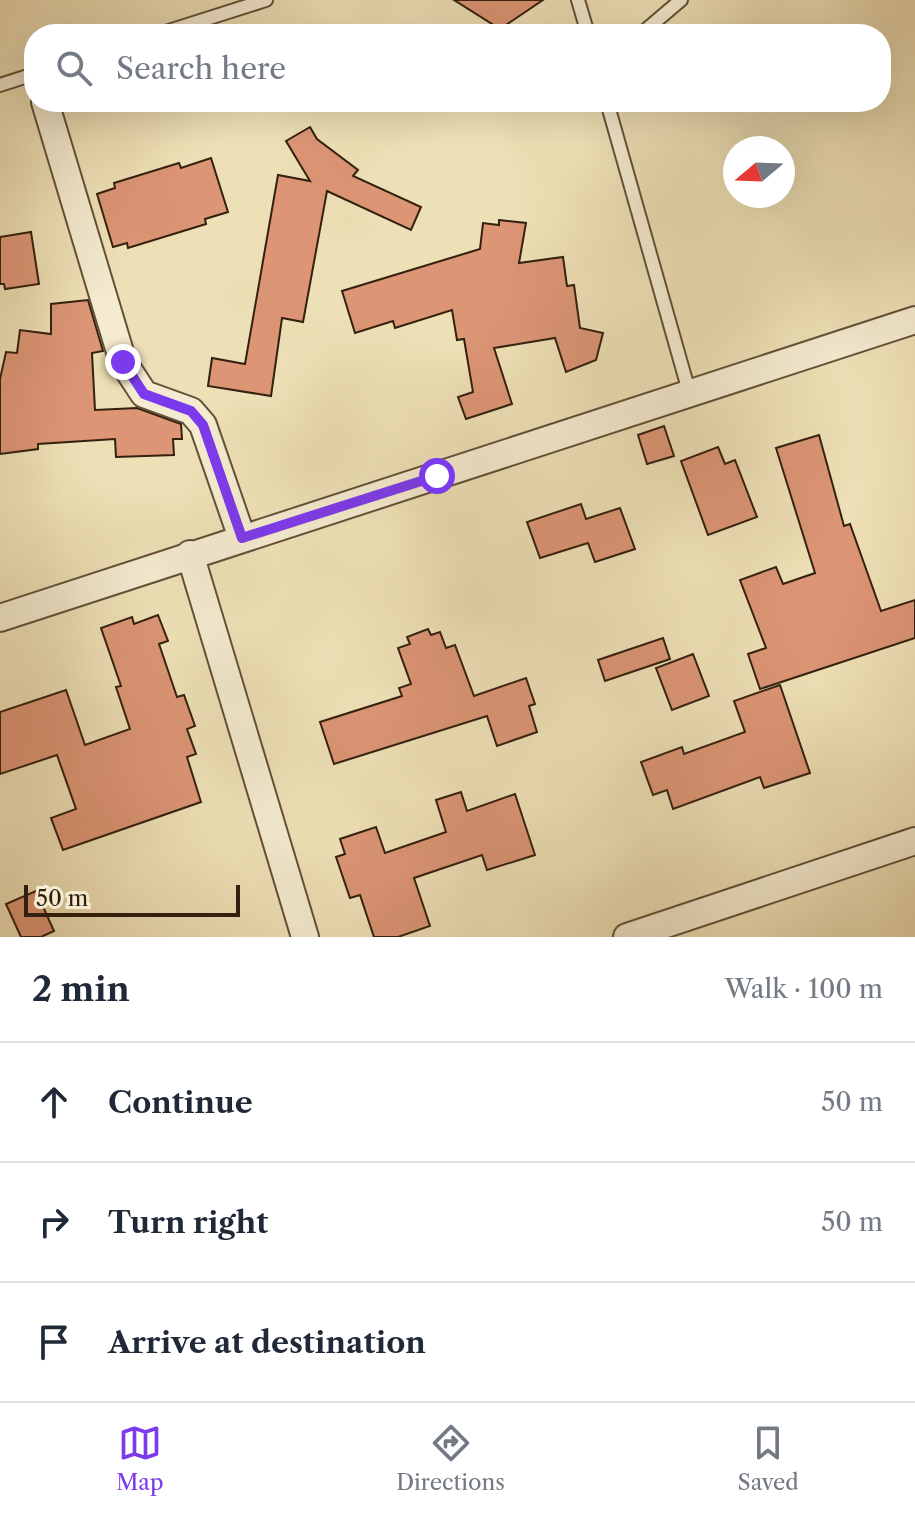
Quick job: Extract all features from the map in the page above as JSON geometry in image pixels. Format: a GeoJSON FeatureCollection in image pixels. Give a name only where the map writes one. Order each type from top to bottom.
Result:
{"type":"FeatureCollection","features":[{"type":"Feature","properties":{"kind":"street"},"geometry":{"type":"LineString","coordinates":[[48,112],[123,362],[144,394],[191,411],[203,425],[242,538]]}},
{"type":"Feature","properties":{"kind":"street"},"geometry":{"type":"LineString","coordinates":[[0,618],[915,320]]}},
{"type":"Feature","properties":{"kind":"street"},"geometry":{"type":"LineString","coordinates":[[190,554],[305,937]]}},
{"type":"Feature","properties":{"kind":"street"},"geometry":{"type":"LineString","coordinates":[[627,937],[915,841]]}},
{"type":"Feature","properties":{"kind":"lane"},"geometry":{"type":"LineString","coordinates":[[190,24],[266,0]]}},
{"type":"Feature","properties":{"kind":"lane"},"geometry":{"type":"LineString","coordinates":[[578,0],[585,24]]}},
{"type":"Feature","properties":{"kind":"lane"},"geometry":{"type":"LineString","coordinates":[[653,24],[681,0]]}},
{"type":"Feature","properties":{"kind":"lane"},"geometry":{"type":"LineString","coordinates":[[0,85],[24,77]]}},
{"type":"Feature","properties":{"kind":"lane"},"geometry":{"type":"LineString","coordinates":[[610,112],[690,395]]}},
{"type":"Feature","properties":{"kind":"building"},"geometry":{"type":"Polygon","coordinates":[[[454,0],[543,0],[507,24],[492,24],[454,0]]]}},
{"type":"Feature","properties":{"kind":"building"},"geometry":{"type":"Polygon","coordinates":[[[310,127],[317,139],[358,170],[353,176],[421,207],[411,230],[327,191],[303,322],[282,318],[271,396],[208,386],[212,358],[245,364],[278,175],[310,181],[286,141],[310,127]]]}},
{"type":"Feature","properties":{"kind":"building"},"geometry":{"type":"Polygon","coordinates":[[[211,158],[228,212],[205,219],[206,224],[128,248],[127,243],[113,247],[97,194],[115,188],[114,183],[179,163],[181,168],[211,158]]]}},
{"type":"Feature","properties":{"kind":"building"},"geometry":{"type":"Polygon","coordinates":[[[499,220],[526,223],[519,263],[563,257],[567,286],[574,285],[580,328],[603,333],[596,360],[566,372],[555,338],[494,348],[512,404],[466,419],[458,397],[473,392],[464,339],[457,340],[452,310],[395,328],[393,321],[355,333],[342,291],[480,249],[483,223],[499,225],[499,220]]]}},
{"type":"Feature","properties":{"kind":"building"},"geometry":{"type":"Polygon","coordinates":[[[31,232],[39,284],[5,289],[4,284],[0,284],[0,237],[31,232]]]}},
{"type":"Feature","properties":{"kind":"building"},"geometry":{"type":"Polygon","coordinates":[[[88,300],[103,351],[92,353],[95,410],[137,408],[181,424],[182,439],[173,439],[174,455],[116,457],[115,439],[38,444],[38,449],[0,454],[0,379],[6,352],[17,353],[20,330],[51,334],[51,304],[88,300]]]}},
{"type":"Feature","properties":{"kind":"building"},"geometry":{"type":"Polygon","coordinates":[[[664,426],[674,456],[647,464],[638,435],[664,426]]]}},
{"type":"Feature","properties":{"kind":"building"},"geometry":{"type":"Polygon","coordinates":[[[819,435],[844,526],[850,524],[881,611],[915,600],[915,638],[760,689],[748,654],[766,648],[740,580],[776,567],[783,584],[815,573],[776,448],[819,435]]]}},
{"type":"Feature","properties":{"kind":"building"},"geometry":{"type":"Polygon","coordinates":[[[718,447],[725,464],[735,460],[757,517],[708,535],[681,461],[718,447]]]}},
{"type":"Feature","properties":{"kind":"building"},"geometry":{"type":"Polygon","coordinates":[[[581,504],[586,519],[620,508],[635,549],[595,562],[588,543],[540,558],[527,522],[581,504]]]}},
{"type":"Feature","properties":{"kind":"building"},"geometry":{"type":"Polygon","coordinates":[[[158,615],[168,641],[159,644],[177,697],[184,695],[195,726],[187,729],[196,754],[187,757],[201,802],[63,850],[51,818],[76,809],[57,755],[0,774],[0,712],[66,690],[85,745],[130,729],[116,687],[121,686],[101,628],[132,617],[134,624],[158,615]]]}},
{"type":"Feature","properties":{"kind":"building"},"geometry":{"type":"Polygon","coordinates":[[[428,629],[431,635],[440,632],[446,648],[455,645],[474,696],[526,678],[535,704],[529,706],[537,732],[497,746],[487,716],[334,764],[320,722],[402,696],[399,688],[411,684],[398,648],[410,644],[407,637],[428,629]]]}},
{"type":"Feature","properties":{"kind":"building"},"geometry":{"type":"Polygon","coordinates":[[[663,638],[670,659],[605,681],[598,660],[663,638]]]}},
{"type":"Feature","properties":{"kind":"building"},"geometry":{"type":"Polygon","coordinates":[[[693,654],[709,696],[672,710],[656,668],[693,654]]]}},
{"type":"Feature","properties":{"kind":"building"},"geometry":{"type":"Polygon","coordinates":[[[780,685],[810,773],[764,788],[760,777],[673,809],[667,790],[653,795],[641,762],[682,747],[684,754],[745,732],[734,701],[780,685]]]}},
{"type":"Feature","properties":{"kind":"building"},"geometry":{"type":"Polygon","coordinates":[[[461,792],[467,811],[515,794],[535,855],[487,870],[482,855],[414,878],[430,926],[398,937],[374,937],[360,895],[350,898],[336,857],[345,854],[340,839],[376,827],[385,853],[446,832],[436,800],[461,792]]]}},
{"type":"Feature","properties":{"kind":"building"},"geometry":{"type":"Polygon","coordinates":[[[36,891],[54,931],[41,937],[21,937],[6,904],[36,891]]]}},
{"type":"Feature","properties":{"kind":"route"},"geometry":{"type":"LineString","coordinates":[[123,362],[144,394],[191,411],[203,425],[242,538],[437,476]]}}]}
